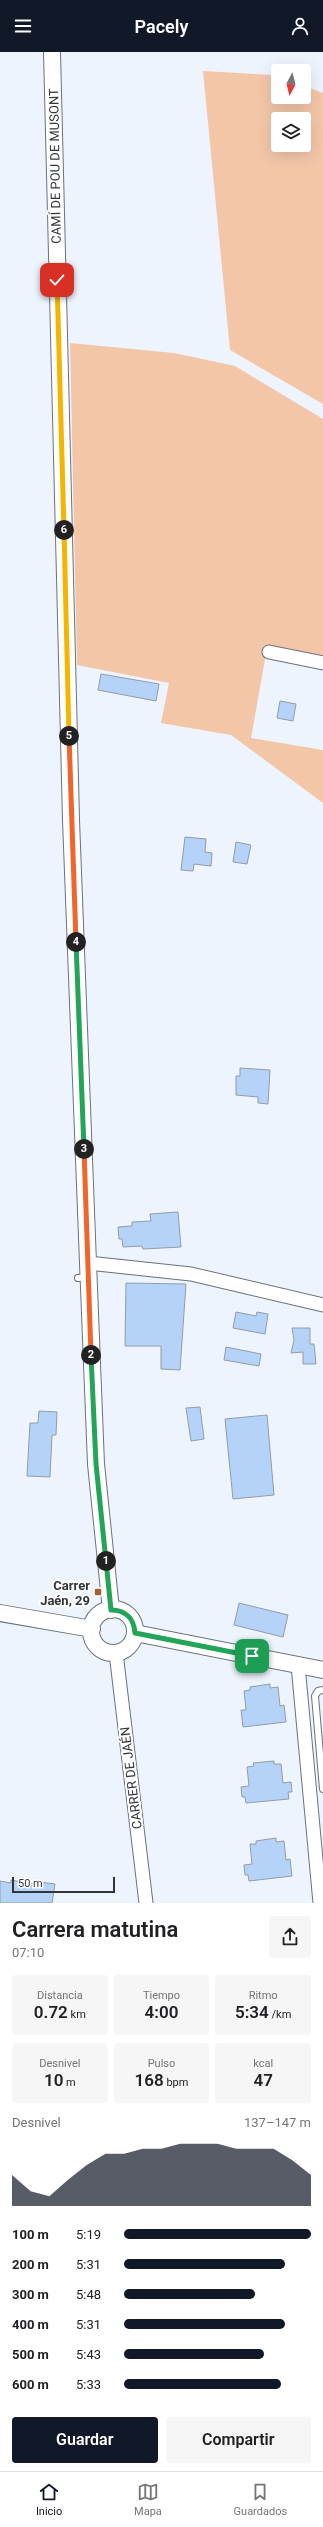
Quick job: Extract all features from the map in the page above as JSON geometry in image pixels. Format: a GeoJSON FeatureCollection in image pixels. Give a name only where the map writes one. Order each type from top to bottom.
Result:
{"type":"FeatureCollection","features":[{"type":"Feature","properties":{"kind":"street","name":"CAMÍ DE POU DE MUSONT"},"geometry":{"type":"LineString","coordinates":[[52,52],[84,1273]]}},
{"type":"Feature","properties":{"kind":"street"},"geometry":{"type":"LineString","coordinates":[[269,652],[323,663]]}},
{"type":"Feature","properties":{"kind":"street"},"geometry":{"type":"LineString","coordinates":[[111,1610],[96,1464],[84,1273],[191,1274],[323,1305]]}},
{"type":"Feature","properties":{"kind":"street"},"geometry":{"type":"LineString","coordinates":[[111,1610],[117,1610],[129,1617],[133,1622],[135,1633],[127,1648],[116,1653],[100,1649],[95,1643],[92,1629],[98,1616],[111,1610]]}},
{"type":"Feature","properties":{"kind":"street"},"geometry":{"type":"LineString","coordinates":[[0,1613],[92,1629]]}},
{"type":"Feature","properties":{"kind":"street"},"geometry":{"type":"LineString","coordinates":[[135,1633],[323,1670]]}},
{"type":"Feature","properties":{"kind":"street","name":"CARRER DE JAÉN"},"geometry":{"type":"LineString","coordinates":[[116,1653],[146,1903]]}},
{"type":"Feature","properties":{"kind":"street"},"geometry":{"type":"LineString","coordinates":[[298,1666],[321,1902]]}},
{"type":"Feature","properties":{"kind":"lane"},"geometry":{"type":"LineString","coordinates":[[323,1690],[318,1690],[315,1696],[323,1789]]}},
{"type":"Feature","properties":{"kind":"shaded area"},"geometry":{"type":"Polygon","coordinates":[[[203,71],[271,75],[271,104],[311,104],[311,89],[323,93],[323,404],[230,350],[203,71]]]}},
{"type":"Feature","properties":{"kind":"shaded area"},"geometry":{"type":"Polygon","coordinates":[[[70,343],[174,353],[235,366],[323,419],[323,659],[267,648],[251,738],[323,750],[323,803],[231,735],[161,723],[169,683],[77,665],[70,343]]]}},
{"type":"Feature","properties":{"kind":"building"},"geometry":{"type":"Polygon","coordinates":[[[101,674],[159,684],[156,701],[98,690],[101,674]]]}},
{"type":"Feature","properties":{"kind":"building"},"geometry":{"type":"Polygon","coordinates":[[[280,701],[296,704],[293,721],[277,718],[280,701]]]}},
{"type":"Feature","properties":{"kind":"building"},"geometry":{"type":"Polygon","coordinates":[[[185,837],[206,839],[205,852],[212,853],[211,866],[194,864],[193,871],[181,870],[185,837]]]}},
{"type":"Feature","properties":{"kind":"building"},"geometry":{"type":"Polygon","coordinates":[[[236,842],[251,845],[247,864],[233,862],[236,842]]]}},
{"type":"Feature","properties":{"kind":"building"},"geometry":{"type":"Polygon","coordinates":[[[240,1068],[270,1070],[268,1104],[258,1103],[258,1097],[236,1095],[236,1076],[240,1076],[240,1068]]]}},
{"type":"Feature","properties":{"kind":"building"},"geometry":{"type":"Polygon","coordinates":[[[178,1212],[181,1247],[143,1249],[142,1246],[123,1247],[122,1239],[119,1239],[118,1227],[132,1226],[132,1222],[151,1221],[150,1214],[178,1212]]]}},
{"type":"Feature","properties":{"kind":"building"},"geometry":{"type":"Polygon","coordinates":[[[126,1283],[186,1284],[180,1370],[161,1369],[161,1346],[125,1346],[126,1283]]]}},
{"type":"Feature","properties":{"kind":"building"},"geometry":{"type":"Polygon","coordinates":[[[236,1312],[256,1316],[257,1312],[268,1314],[265,1334],[233,1328],[236,1312]]]}},
{"type":"Feature","properties":{"kind":"building"},"geometry":{"type":"Polygon","coordinates":[[[292,1328],[310,1328],[310,1344],[314,1344],[316,1364],[303,1364],[303,1352],[291,1353],[294,1340],[292,1328]]]}},
{"type":"Feature","properties":{"kind":"building"},"geometry":{"type":"Polygon","coordinates":[[[226,1347],[261,1354],[259,1366],[224,1360],[226,1347]]]}},
{"type":"Feature","properties":{"kind":"building"},"geometry":{"type":"Polygon","coordinates":[[[200,1407],[204,1439],[191,1441],[186,1408],[200,1407]]]}},
{"type":"Feature","properties":{"kind":"building"},"geometry":{"type":"Polygon","coordinates":[[[39,1411],[57,1412],[56,1435],[52,1435],[50,1477],[27,1476],[30,1423],[38,1423],[39,1411]]]}},
{"type":"Feature","properties":{"kind":"building"},"geometry":{"type":"Polygon","coordinates":[[[267,1415],[274,1495],[233,1499],[225,1419],[267,1415]]]}},
{"type":"Feature","properties":{"kind":"building"},"geometry":{"type":"Polygon","coordinates":[[[239,1603],[288,1615],[283,1637],[234,1625],[239,1603]]]}},
{"type":"Feature","properties":{"kind":"building"},"geometry":{"type":"Polygon","coordinates":[[[270,1684],[270,1688],[278,1687],[280,1706],[284,1705],[286,1722],[243,1727],[241,1710],[246,1710],[244,1691],[250,1690],[250,1687],[270,1684]]]}},
{"type":"Feature","properties":{"kind":"building"},"geometry":{"type":"Polygon","coordinates":[[[274,1761],[274,1764],[281,1764],[283,1783],[291,1782],[292,1792],[288,1792],[289,1799],[246,1803],[245,1797],[242,1797],[241,1787],[249,1786],[247,1767],[254,1766],[253,1763],[274,1761]]]}},
{"type":"Feature","properties":{"kind":"building"},"geometry":{"type":"Polygon","coordinates":[[[276,1838],[276,1842],[284,1841],[286,1860],[290,1859],[292,1876],[249,1881],[248,1875],[245,1875],[244,1865],[252,1864],[250,1844],[256,1844],[256,1841],[276,1838]]]}},
{"type":"Feature","properties":{"kind":"building"},"geometry":{"type":"Polygon","coordinates":[[[11,1880],[40,1885],[40,1882],[55,1884],[52,1903],[0,1903],[0,1881],[11,1883],[11,1880]]]}},
{"type":"Feature","properties":{"kind":"place","name":"Carrer Jaén, 29"},"geometry":{"type":"Point","coordinates":[98,1592]}},
{"type":"Feature","properties":{"kind":"route"},"geometry":{"type":"LineString","coordinates":[[57,280],[71,820],[96,1464],[111,1610],[124,1612],[133,1622],[135,1633],[252,1656]]}}]}
